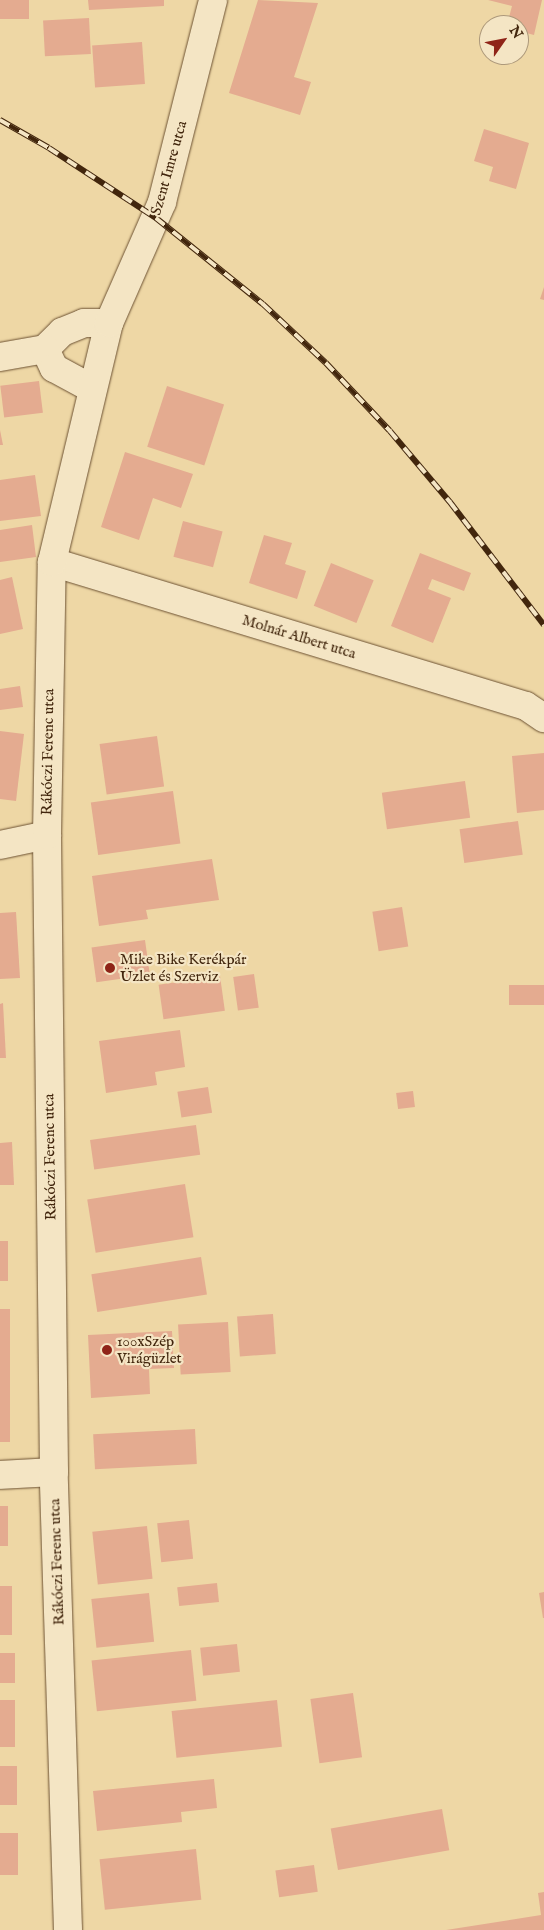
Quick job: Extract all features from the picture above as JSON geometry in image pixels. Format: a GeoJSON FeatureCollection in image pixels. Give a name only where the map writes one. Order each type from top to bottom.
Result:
{"type":"FeatureCollection","features":[{"type":"Feature","properties":{"kind":"street","name":"Szent Imre utca"},"geometry":{"type":"LineString","coordinates":[[91,388],[109,323],[162,202],[214,0]]}},
{"type":"Feature","properties":{"kind":"street"},"geometry":{"type":"LineString","coordinates":[[0,357],[45,349],[62,332],[84,323],[109,323]]}},
{"type":"Feature","properties":{"kind":"street"},"geometry":{"type":"LineString","coordinates":[[45,349],[54,368],[91,388]]}},
{"type":"Feature","properties":{"kind":"street","name":"Rákóczi Ferenc utca"},"geometry":{"type":"LineString","coordinates":[[68,1930],[54,1472],[47,835],[52,562],[91,388]]}},
{"type":"Feature","properties":{"kind":"street","name":"Molnár Albert utca"},"geometry":{"type":"LineString","coordinates":[[52,562],[526,706],[544,718]]}},
{"type":"Feature","properties":{"kind":"street"},"geometry":{"type":"LineString","coordinates":[[0,845],[47,835]]}},
{"type":"Feature","properties":{"kind":"street"},"geometry":{"type":"LineString","coordinates":[[0,1475],[54,1472]]}},
{"type":"Feature","properties":{"kind":"building"},"geometry":{"type":"Polygon","coordinates":[[[0,0],[29,0],[29,19],[0,19],[0,0]]]}},
{"type":"Feature","properties":{"kind":"building"},"geometry":{"type":"Polygon","coordinates":[[[88,0],[164,0],[164,6],[89,10],[88,0]]]}},
{"type":"Feature","properties":{"kind":"building"},"geometry":{"type":"Polygon","coordinates":[[[258,0],[318,3],[294,77],[311,82],[300,115],[229,93],[258,0]]]}},
{"type":"Feature","properties":{"kind":"building"},"geometry":{"type":"Polygon","coordinates":[[[488,0],[542,0],[534,35],[529,34],[529,15],[510,15],[512,6],[488,0]]]}},
{"type":"Feature","properties":{"kind":"building"},"geometry":{"type":"Polygon","coordinates":[[[89,18],[91,54],[45,56],[43,20],[89,18]]]}},
{"type":"Feature","properties":{"kind":"building"},"geometry":{"type":"Polygon","coordinates":[[[142,42],[145,84],[95,87],[92,45],[142,42]]]}},
{"type":"Feature","properties":{"kind":"building"},"geometry":{"type":"Polygon","coordinates":[[[484,129],[529,143],[516,189],[489,181],[493,167],[474,161],[484,129]]]}},
{"type":"Feature","properties":{"kind":"building"},"geometry":{"type":"Polygon","coordinates":[[[544,287],[544,300],[540,299],[544,287]]]}},
{"type":"Feature","properties":{"kind":"building"},"geometry":{"type":"Polygon","coordinates":[[[39,381],[43,413],[4,418],[0,386],[39,381]]]}},
{"type":"Feature","properties":{"kind":"building"},"geometry":{"type":"Polygon","coordinates":[[[167,386],[224,405],[204,465],[147,447],[167,386]]]}},
{"type":"Feature","properties":{"kind":"building"},"geometry":{"type":"Polygon","coordinates":[[[0,430],[3,445],[0,445],[0,430]]]}},
{"type":"Feature","properties":{"kind":"building"},"geometry":{"type":"Polygon","coordinates":[[[125,452],[193,474],[181,508],[153,498],[139,540],[101,527],[125,452]]]}},
{"type":"Feature","properties":{"kind":"building"},"geometry":{"type":"Polygon","coordinates":[[[35,475],[41,516],[0,521],[0,480],[35,475]]]}},
{"type":"Feature","properties":{"kind":"building"},"geometry":{"type":"Polygon","coordinates":[[[183,521],[223,532],[213,567],[173,557],[183,521]]]}},
{"type":"Feature","properties":{"kind":"building"},"geometry":{"type":"Polygon","coordinates":[[[32,525],[36,557],[0,562],[0,530],[32,525]]]}},
{"type":"Feature","properties":{"kind":"building"},"geometry":{"type":"Polygon","coordinates":[[[264,535],[292,543],[285,564],[306,571],[297,599],[249,583],[264,535]]]}},
{"type":"Feature","properties":{"kind":"building"},"geometry":{"type":"Polygon","coordinates":[[[420,553],[471,573],[464,591],[432,579],[428,589],[451,598],[433,643],[391,626],[420,553]]]}},
{"type":"Feature","properties":{"kind":"building"},"geometry":{"type":"Polygon","coordinates":[[[331,563],[374,580],[356,623],[314,606],[331,563]]]}},
{"type":"Feature","properties":{"kind":"building"},"geometry":{"type":"Polygon","coordinates":[[[12,577],[23,629],[0,634],[0,580],[12,577]]]}},
{"type":"Feature","properties":{"kind":"building"},"geometry":{"type":"Polygon","coordinates":[[[20,686],[23,707],[0,710],[0,689],[20,686]]]}},
{"type":"Feature","properties":{"kind":"building"},"geometry":{"type":"Polygon","coordinates":[[[0,731],[24,734],[16,801],[0,799],[0,731]]]}},
{"type":"Feature","properties":{"kind":"building"},"geometry":{"type":"Polygon","coordinates":[[[157,736],[164,787],[107,795],[100,744],[157,736]]]}},
{"type":"Feature","properties":{"kind":"building"},"geometry":{"type":"Polygon","coordinates":[[[544,753],[544,810],[517,813],[512,756],[544,753]]]}},
{"type":"Feature","properties":{"kind":"building"},"geometry":{"type":"Polygon","coordinates":[[[465,781],[470,818],[387,829],[382,793],[465,781]]]}},
{"type":"Feature","properties":{"kind":"building"},"geometry":{"type":"Polygon","coordinates":[[[173,791],[180,843],[98,855],[91,803],[173,791]]]}},
{"type":"Feature","properties":{"kind":"building"},"geometry":{"type":"Polygon","coordinates":[[[518,821],[523,855],[464,863],[460,829],[518,821]]]}},
{"type":"Feature","properties":{"kind":"building"},"geometry":{"type":"Polygon","coordinates":[[[212,859],[219,900],[146,910],[148,919],[99,926],[92,876],[212,859]]]}},
{"type":"Feature","properties":{"kind":"building"},"geometry":{"type":"Polygon","coordinates":[[[402,907],[408,947],[379,951],[372,912],[402,907]]]}},
{"type":"Feature","properties":{"kind":"building"},"geometry":{"type":"Polygon","coordinates":[[[16,912],[20,978],[0,979],[0,913],[16,912]]]}},
{"type":"Feature","properties":{"kind":"building"},"geometry":{"type":"Polygon","coordinates":[[[145,940],[150,975],[96,982],[92,948],[145,940]]]}},
{"type":"Feature","properties":{"kind":"building"},"geometry":{"type":"Polygon","coordinates":[[[254,974],[259,1008],[238,1011],[233,977],[254,974]]]}},
{"type":"Feature","properties":{"kind":"building"},"geometry":{"type":"Polygon","coordinates":[[[220,976],[225,1011],[163,1019],[159,985],[220,976]]]}},
{"type":"Feature","properties":{"kind":"building"},"geometry":{"type":"Polygon","coordinates":[[[509,985],[544,985],[544,1005],[509,1005],[509,985]]]}},
{"type":"Feature","properties":{"kind":"building"},"geometry":{"type":"Polygon","coordinates":[[[3,1003],[6,1058],[0,1058],[0,1004],[3,1003]]]}},
{"type":"Feature","properties":{"kind":"building"},"geometry":{"type":"Polygon","coordinates":[[[180,1030],[185,1067],[155,1072],[157,1085],[106,1093],[99,1041],[180,1030]]]}},
{"type":"Feature","properties":{"kind":"building"},"geometry":{"type":"Polygon","coordinates":[[[208,1087],[212,1113],[181,1118],[177,1092],[208,1087]]]}},
{"type":"Feature","properties":{"kind":"building"},"geometry":{"type":"Polygon","coordinates":[[[413,1091],[415,1107],[398,1109],[396,1093],[413,1091]]]}},
{"type":"Feature","properties":{"kind":"building"},"geometry":{"type":"Polygon","coordinates":[[[196,1125],[200,1155],[94,1170],[90,1140],[196,1125]]]}},
{"type":"Feature","properties":{"kind":"building"},"geometry":{"type":"Polygon","coordinates":[[[12,1142],[14,1185],[0,1185],[0,1143],[12,1142]]]}},
{"type":"Feature","properties":{"kind":"building"},"geometry":{"type":"Polygon","coordinates":[[[185,1184],[193,1237],[96,1253],[87,1199],[185,1184]]]}},
{"type":"Feature","properties":{"kind":"building"},"geometry":{"type":"Polygon","coordinates":[[[0,1241],[8,1241],[8,1281],[0,1281],[0,1241]]]}},
{"type":"Feature","properties":{"kind":"building"},"geometry":{"type":"Polygon","coordinates":[[[201,1257],[207,1295],[97,1312],[91,1274],[201,1257]]]}},
{"type":"Feature","properties":{"kind":"building"},"geometry":{"type":"Polygon","coordinates":[[[0,1309],[10,1309],[10,1442],[0,1442],[0,1309]]]}},
{"type":"Feature","properties":{"kind":"building"},"geometry":{"type":"Polygon","coordinates":[[[273,1314],[276,1354],[240,1356],[237,1317],[273,1314]]]}},
{"type":"Feature","properties":{"kind":"building"},"geometry":{"type":"Polygon","coordinates":[[[228,1322],[231,1372],[181,1375],[178,1325],[228,1322]]]}},
{"type":"Feature","properties":{"kind":"building"},"geometry":{"type":"Polygon","coordinates":[[[172,1331],[174,1368],[149,1369],[150,1394],[91,1398],[88,1335],[172,1331]]]}},
{"type":"Feature","properties":{"kind":"building"},"geometry":{"type":"Polygon","coordinates":[[[195,1429],[197,1464],[95,1469],[93,1434],[195,1429]]]}},
{"type":"Feature","properties":{"kind":"building"},"geometry":{"type":"Polygon","coordinates":[[[0,1506],[8,1506],[8,1546],[0,1546],[0,1506]]]}},
{"type":"Feature","properties":{"kind":"building"},"geometry":{"type":"Polygon","coordinates":[[[189,1520],[193,1559],[161,1562],[157,1523],[189,1520]]]}},
{"type":"Feature","properties":{"kind":"building"},"geometry":{"type":"Polygon","coordinates":[[[147,1526],[153,1579],[98,1584],[92,1532],[147,1526]]]}},
{"type":"Feature","properties":{"kind":"building"},"geometry":{"type":"Polygon","coordinates":[[[217,1583],[219,1602],[179,1606],[177,1587],[217,1583]]]}},
{"type":"Feature","properties":{"kind":"building"},"geometry":{"type":"Polygon","coordinates":[[[0,1586],[12,1586],[12,1635],[0,1635],[0,1586]]]}},
{"type":"Feature","properties":{"kind":"building"},"geometry":{"type":"Polygon","coordinates":[[[544,1592],[544,1618],[543,1618],[539,1593],[544,1592]]]}},
{"type":"Feature","properties":{"kind":"building"},"geometry":{"type":"Polygon","coordinates":[[[149,1593],[154,1642],[96,1648],[91,1599],[149,1593]]]}},
{"type":"Feature","properties":{"kind":"building"},"geometry":{"type":"Polygon","coordinates":[[[237,1644],[240,1672],[203,1676],[200,1648],[237,1644]]]}},
{"type":"Feature","properties":{"kind":"building"},"geometry":{"type":"Polygon","coordinates":[[[191,1650],[196,1701],[97,1711],[92,1660],[191,1650]]]}},
{"type":"Feature","properties":{"kind":"building"},"geometry":{"type":"Polygon","coordinates":[[[0,1653],[15,1653],[15,1683],[0,1683],[0,1653]]]}},
{"type":"Feature","properties":{"kind":"building"},"geometry":{"type":"Polygon","coordinates":[[[353,1693],[362,1757],[319,1763],[310,1699],[353,1693]]]}},
{"type":"Feature","properties":{"kind":"building"},"geometry":{"type":"Polygon","coordinates":[[[0,1700],[15,1700],[15,1747],[0,1747],[0,1700]]]}},
{"type":"Feature","properties":{"kind":"building"},"geometry":{"type":"Polygon","coordinates":[[[277,1700],[282,1747],[176,1758],[172,1711],[277,1700]]]}},
{"type":"Feature","properties":{"kind":"building"},"geometry":{"type":"Polygon","coordinates":[[[0,1766],[17,1766],[17,1805],[0,1805],[0,1766]]]}},
{"type":"Feature","properties":{"kind":"building"},"geometry":{"type":"Polygon","coordinates":[[[214,1779],[217,1808],[181,1812],[182,1822],[97,1831],[93,1791],[214,1779]]]}},
{"type":"Feature","properties":{"kind":"building"},"geometry":{"type":"Polygon","coordinates":[[[442,1809],[449,1850],[338,1870],[331,1829],[442,1809]]]}},
{"type":"Feature","properties":{"kind":"building"},"geometry":{"type":"Polygon","coordinates":[[[0,1833],[18,1833],[18,1875],[0,1875],[0,1833]]]}},
{"type":"Feature","properties":{"kind":"building"},"geometry":{"type":"Polygon","coordinates":[[[196,1849],[201,1900],[105,1910],[100,1859],[196,1849]]]}},
{"type":"Feature","properties":{"kind":"building"},"geometry":{"type":"Polygon","coordinates":[[[314,1865],[318,1892],[279,1897],[275,1870],[314,1865]]]}},
{"type":"Feature","properties":{"kind":"building"},"geometry":{"type":"Polygon","coordinates":[[[544,1892],[544,1930],[446,1930],[541,1915],[538,1893],[544,1892]]]}},
{"type":"Feature","properties":{"kind":"railway"},"geometry":{"type":"LineString","coordinates":[[0,120],[49,148],[156,218],[263,304],[326,363],[390,431],[450,502],[544,625]]}},
{"type":"Feature","properties":{"kind":"place","name":"Mike Bike Kerékpár Üzlet és Szerviz"},"geometry":{"type":"Point","coordinates":[110,968]}},
{"type":"Feature","properties":{"kind":"place","name":"100xSzép Virágüzlet"},"geometry":{"type":"Point","coordinates":[107,1350]}}]}
